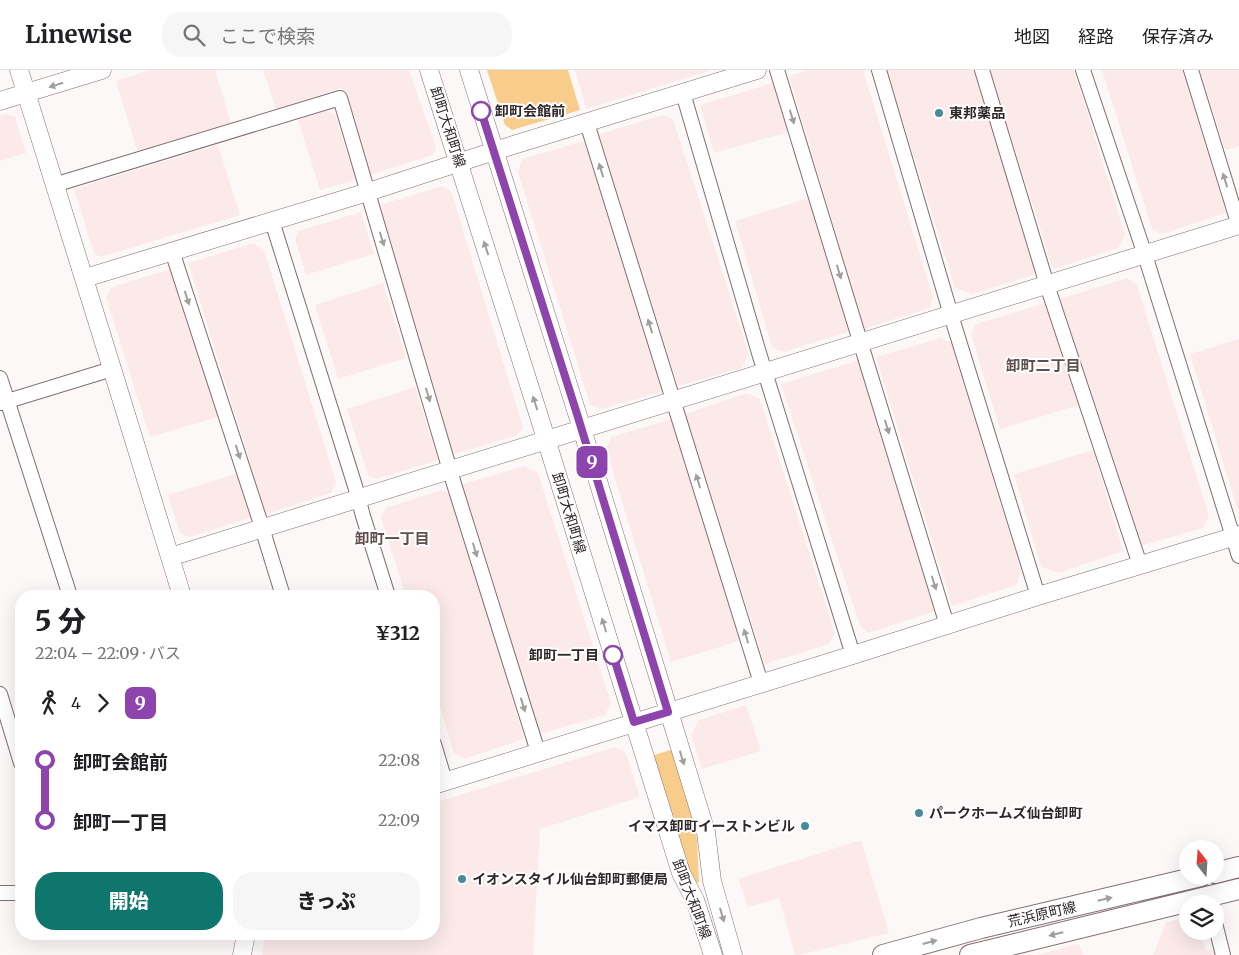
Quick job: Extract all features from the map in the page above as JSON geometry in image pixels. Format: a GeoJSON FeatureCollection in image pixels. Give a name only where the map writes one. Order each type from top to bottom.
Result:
{"type":"FeatureCollection","features":[{"type":"Feature","properties":{"kind":"main road"},"geometry":{"type":"LineString","coordinates":[[1224,871],[1239,867]]}},
{"type":"Feature","properties":{"kind":"main road","name":"荒浜原町線"},"geometry":{"type":"LineString","coordinates":[[883,955],[981,928],[1179,881]]}},
{"type":"Feature","properties":{"kind":"main road","name":"荒浜原町線"},"geometry":{"type":"LineString","coordinates":[[1223,895],[1239,889]]}},
{"type":"Feature","properties":{"kind":"main road","name":"荒浜原町線"},"geometry":{"type":"LineString","coordinates":[[970,955],[1024,949],[1179,908]]}},
{"type":"Feature","properties":{"kind":"street"},"geometry":{"type":"LineString","coordinates":[[19,70],[180,590]]}},
{"type":"Feature","properties":{"kind":"street"},"geometry":{"type":"LineString","coordinates":[[0,101],[102,70]]}},
{"type":"Feature","properties":{"kind":"street","name":"卸町大和町線"},"geometry":{"type":"LineString","coordinates":[[429,70],[547,440],[681,873],[695,900],[713,955]]}},
{"type":"Feature","properties":{"kind":"street","name":"卸町大和町線"},"geometry":{"type":"LineString","coordinates":[[468,70],[582,429],[706,832],[712,881],[733,955]]}},
{"type":"Feature","properties":{"kind":"street"},"geometry":{"type":"LineString","coordinates":[[84,278],[368,192],[757,70]]}},
{"type":"Feature","properties":{"kind":"street"},"geometry":{"type":"LineString","coordinates":[[777,70],[947,625]]}},
{"type":"Feature","properties":{"kind":"street"},"geometry":{"type":"LineString","coordinates":[[879,70],[951,315],[1038,596]]}},
{"type":"Feature","properties":{"kind":"street"},"geometry":{"type":"LineString","coordinates":[[982,70],[1047,285],[1140,565]]}},
{"type":"Feature","properties":{"kind":"street"},"geometry":{"type":"LineString","coordinates":[[1083,70],[1236,536],[1239,556]]}},
{"type":"Feature","properties":{"kind":"street"},"geometry":{"type":"LineString","coordinates":[[170,557],[1239,226],[1191,70]]}},
{"type":"Feature","properties":{"kind":"street"},"geometry":{"type":"LineString","coordinates":[[683,93],[765,372],[853,655]]}},
{"type":"Feature","properties":{"kind":"street"},"geometry":{"type":"LineString","coordinates":[[54,185],[340,98],[450,470],[538,752]]}},
{"type":"Feature","properties":{"kind":"street"},"geometry":{"type":"LineString","coordinates":[[587,123],[761,683]]}},
{"type":"Feature","properties":{"kind":"street"},"geometry":{"type":"LineString","coordinates":[[272,221],[386,590]]}},
{"type":"Feature","properties":{"kind":"street"},"geometry":{"type":"LineString","coordinates":[[172,252],[281,590]]}},
{"type":"Feature","properties":{"kind":"street"},"geometry":{"type":"LineString","coordinates":[[4,402],[112,369]]}},
{"type":"Feature","properties":{"kind":"street"},"geometry":{"type":"LineString","coordinates":[[0,378],[4,402],[10,411],[68,590]]}},
{"type":"Feature","properties":{"kind":"street"},"geometry":{"type":"LineString","coordinates":[[440,783],[1236,536]]}},
{"type":"Feature","properties":{"kind":"street"},"geometry":{"type":"LineString","coordinates":[[0,694],[15,743]]}},
{"type":"Feature","properties":{"kind":"street"},"geometry":{"type":"LineString","coordinates":[[0,893],[15,893]]}},
{"type":"Feature","properties":{"kind":"street"},"geometry":{"type":"LineString","coordinates":[[242,955],[245,940]]}},
{"type":"Feature","properties":{"kind":"street"},"geometry":{"type":"LineString","coordinates":[[1219,940],[1223,955]]}},
{"type":"Feature","properties":{"kind":"shaded area"},"geometry":{"type":"Polygon","coordinates":[[[149,70],[215,70],[231,123],[138,153],[116,81],[149,70]]]}},
{"type":"Feature","properties":{"kind":"shaded area"},"geometry":{"type":"Polygon","coordinates":[[[263,70],[409,70],[436,147],[433,155],[369,175],[341,88],[276,109],[263,70]]]}},
{"type":"Feature","properties":{"kind":"shaded area"},"geometry":{"type":"Polygon","coordinates":[[[487,70],[568,70],[580,110],[512,130],[505,125],[487,70]]]}},
{"type":"Feature","properties":{"kind":"shaded area"},"geometry":{"type":"Polygon","coordinates":[[[575,70],[712,70],[586,109],[575,70]]]}},
{"type":"Feature","properties":{"kind":"shaded area"},"geometry":{"type":"Polygon","coordinates":[[[809,70],[863,70],[933,297],[930,308],[864,329],[789,76],[809,70]]]}},
{"type":"Feature","properties":{"kind":"shaded area"},"geometry":{"type":"Polygon","coordinates":[[[887,70],[975,70],[1036,274],[972,294],[955,288],[887,70]]]}},
{"type":"Feature","properties":{"kind":"shaded area"},"geometry":{"type":"Polygon","coordinates":[[[990,70],[1074,70],[1125,235],[1118,248],[1053,269],[990,70]]]}},
{"type":"Feature","properties":{"kind":"shaded area"},"geometry":{"type":"Polygon","coordinates":[[[1102,70],[1183,70],[1226,213],[1162,234],[1152,229],[1102,70]]]}},
{"type":"Feature","properties":{"kind":"shaded area"},"geometry":{"type":"Polygon","coordinates":[[[1200,70],[1239,70],[1239,146],[1225,150],[1200,70]]]}},
{"type":"Feature","properties":{"kind":"shaded area"},"geometry":{"type":"Polygon","coordinates":[[[773,83],[788,132],[714,153],[700,105],[773,83]]]}},
{"type":"Feature","properties":{"kind":"shaded area"},"geometry":{"type":"Polygon","coordinates":[[[326,111],[335,115],[356,180],[320,190],[298,120],[326,111]]]}},
{"type":"Feature","properties":{"kind":"shaded area"},"geometry":{"type":"Polygon","coordinates":[[[6,114],[15,117],[26,153],[0,161],[0,116],[6,114]]]}},
{"type":"Feature","properties":{"kind":"shaded area"},"geometry":{"type":"Polygon","coordinates":[[[662,115],[673,119],[749,354],[741,368],[678,386],[597,135],[662,115]]]}},
{"type":"Feature","properties":{"kind":"shaded area"},"geometry":{"type":"Polygon","coordinates":[[[584,141],[664,391],[601,409],[590,404],[518,172],[522,159],[584,141]]]}},
{"type":"Feature","properties":{"kind":"shaded area"},"geometry":{"type":"Polygon","coordinates":[[[218,145],[240,215],[100,257],[94,253],[74,189],[218,145]]]}},
{"type":"Feature","properties":{"kind":"shaded area"},"geometry":{"type":"Polygon","coordinates":[[[442,186],[451,191],[523,427],[518,435],[451,455],[377,206],[442,186]]]}},
{"type":"Feature","properties":{"kind":"shaded area"},"geometry":{"type":"Polygon","coordinates":[[[809,198],[850,331],[784,352],[772,347],[735,221],[809,198]]]}},
{"type":"Feature","properties":{"kind":"shaded area"},"geometry":{"type":"Polygon","coordinates":[[[361,212],[374,254],[306,275],[295,239],[298,231],[361,212]]]}},
{"type":"Feature","properties":{"kind":"shaded area"},"geometry":{"type":"Polygon","coordinates":[[[254,243],[264,250],[336,482],[331,493],[266,514],[188,263],[254,243]]]}},
{"type":"Feature","properties":{"kind":"shaded area"},"geometry":{"type":"Polygon","coordinates":[[[174,268],[221,416],[150,437],[106,297],[112,287],[174,268]]]}},
{"type":"Feature","properties":{"kind":"shaded area"},"geometry":{"type":"Polygon","coordinates":[[[1127,278],[1137,285],[1209,516],[1203,528],[1140,546],[1060,299],[1127,278]]]}},
{"type":"Feature","properties":{"kind":"shaded area"},"geometry":{"type":"Polygon","coordinates":[[[383,283],[406,358],[338,379],[315,305],[383,283]]]}},
{"type":"Feature","properties":{"kind":"shaded area"},"geometry":{"type":"Polygon","coordinates":[[[1046,303],[1079,405],[1000,429],[971,334],[976,324],[1046,303]]]}},
{"type":"Feature","properties":{"kind":"shaded area"},"geometry":{"type":"Polygon","coordinates":[[[941,338],[952,343],[1021,572],[1016,585],[952,606],[876,357],[941,338]]]}},
{"type":"Feature","properties":{"kind":"shaded area"},"geometry":{"type":"Polygon","coordinates":[[[1239,339],[1239,511],[1238,511],[1190,354],[1239,339]]]}},
{"type":"Feature","properties":{"kind":"shaded area"},"geometry":{"type":"Polygon","coordinates":[[[859,360],[936,611],[868,633],[860,626],[781,384],[859,360]]]}},
{"type":"Feature","properties":{"kind":"shaded area"},"geometry":{"type":"Polygon","coordinates":[[[415,387],[438,460],[376,479],[368,475],[347,409],[415,387]]]}},
{"type":"Feature","properties":{"kind":"shaded area"},"geometry":{"type":"Polygon","coordinates":[[[747,393],[760,399],[835,633],[829,644],[765,664],[685,414],[747,393]]]}},
{"type":"Feature","properties":{"kind":"shaded area"},"geometry":{"type":"Polygon","coordinates":[[[672,419],[742,640],[671,662],[606,449],[611,437],[672,419]]]}},
{"type":"Feature","properties":{"kind":"shaded area"},"geometry":{"type":"Polygon","coordinates":[[[1093,450],[1123,551],[1059,573],[1041,567],[1014,474],[1093,450]]]}},
{"type":"Feature","properties":{"kind":"shaded area"},"geometry":{"type":"Polygon","coordinates":[[[524,466],[538,473],[611,703],[605,715],[540,734],[460,485],[524,466]]]}},
{"type":"Feature","properties":{"kind":"shaded area"},"geometry":{"type":"Polygon","coordinates":[[[239,473],[252,517],[189,537],[180,533],[168,495],[239,473]]]}},
{"type":"Feature","properties":{"kind":"shaded area"},"geometry":{"type":"Polygon","coordinates":[[[441,490],[449,493],[481,592],[524,739],[464,759],[454,753],[440,707],[440,590],[404,590],[381,518],[386,508],[441,490]]]}},
{"type":"Feature","properties":{"kind":"shaded area"},"geometry":{"type":"Polygon","coordinates":[[[746,705],[761,751],[702,769],[691,735],[699,720],[746,705]]]}},
{"type":"Feature","properties":{"kind":"shaded area"},"geometry":{"type":"Polygon","coordinates":[[[615,747],[626,753],[640,797],[540,829],[533,955],[262,955],[264,940],[440,940],[440,801],[615,747]]]}},
{"type":"Feature","properties":{"kind":"shaded area"},"geometry":{"type":"Polygon","coordinates":[[[674,749],[695,818],[699,882],[694,884],[651,756],[674,749]]]}},
{"type":"Feature","properties":{"kind":"shaded area"},"geometry":{"type":"Polygon","coordinates":[[[861,840],[889,933],[795,955],[779,898],[748,907],[738,879],[861,840]]]}},
{"type":"Feature","properties":{"kind":"shaded area"},"geometry":{"type":"Polygon","coordinates":[[[1179,919],[1179,940],[1203,940],[1206,951],[1215,949],[1217,955],[1153,955],[1166,922],[1179,919]]]}},
{"type":"Feature","properties":{"kind":"shaded area"},"geometry":{"type":"Polygon","coordinates":[[[1079,944],[1083,955],[1037,955],[1059,949],[1079,944]]]}},
{"type":"Feature","properties":{"kind":"bus line","name":"9"},"geometry":{"type":"LineString","coordinates":[[481,111],[577,414],[668,712],[634,722],[613,655]]}},
{"type":"Feature","properties":{"kind":"place","name":"卸町会館前"},"geometry":{"type":"Point","coordinates":[481,111]}},
{"type":"Feature","properties":{"kind":"place","name":"東邦薬品"},"geometry":{"type":"Point","coordinates":[939,113]}},
{"type":"Feature","properties":{"kind":"place","name":"卸町一丁目"},"geometry":{"type":"Point","coordinates":[613,655]}},
{"type":"Feature","properties":{"kind":"place","name":"パークホームズ仙台卸町"},"geometry":{"type":"Point","coordinates":[919,813]}},
{"type":"Feature","properties":{"kind":"place","name":"イマス卸町イーストンビル"},"geometry":{"type":"Point","coordinates":[805,826]}},
{"type":"Feature","properties":{"kind":"place","name":"イオンスタイル仙台卸町郵便局"},"geometry":{"type":"Point","coordinates":[462,879]}},
{"type":"Feature","properties":{"kind":"district","name":"卸町二丁目"},"geometry":{"type":"Point","coordinates":[1043,366]}},
{"type":"Feature","properties":{"kind":"district","name":"卸町一丁目"},"geometry":{"type":"Point","coordinates":[392,539]}}]}
